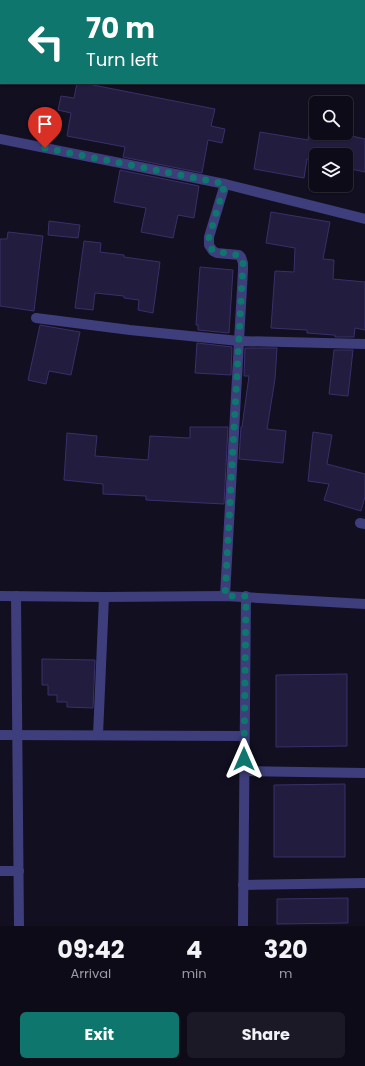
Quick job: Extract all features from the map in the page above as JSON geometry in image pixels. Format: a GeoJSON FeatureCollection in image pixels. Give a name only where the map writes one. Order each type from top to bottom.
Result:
{"type":"FeatureCollection","features":[{"type":"Feature","properties":{"kind":"street"},"geometry":{"type":"LineString","coordinates":[[0,139],[225,184],[365,219]]}},
{"type":"Feature","properties":{"kind":"street"},"geometry":{"type":"LineString","coordinates":[[225,184],[209,241],[213,251],[238,255],[241,257],[243,270],[225,596]]}},
{"type":"Feature","properties":{"kind":"street"},"geometry":{"type":"LineString","coordinates":[[36,318],[130,330],[238,341],[365,344]]}},
{"type":"Feature","properties":{"kind":"street"},"geometry":{"type":"LineString","coordinates":[[0,596],[246,596],[365,604]]}},
{"type":"Feature","properties":{"kind":"street"},"geometry":{"type":"LineString","coordinates":[[16,596],[19,926]]}},
{"type":"Feature","properties":{"kind":"street"},"geometry":{"type":"LineString","coordinates":[[243,926],[246,596]]}},
{"type":"Feature","properties":{"kind":"street"},"geometry":{"type":"LineString","coordinates":[[98,735],[104,597]]}},
{"type":"Feature","properties":{"kind":"street"},"geometry":{"type":"LineString","coordinates":[[0,735],[244,736]]}},
{"type":"Feature","properties":{"kind":"street"},"geometry":{"type":"LineString","coordinates":[[244,771],[365,773]]}},
{"type":"Feature","properties":{"kind":"street"},"geometry":{"type":"LineString","coordinates":[[0,871],[19,871]]}},
{"type":"Feature","properties":{"kind":"street"},"geometry":{"type":"LineString","coordinates":[[243,885],[365,884]]}},
{"type":"Feature","properties":{"kind":"building"},"geometry":{"type":"Polygon","coordinates":[[[77,84],[88,84],[215,109],[211,126],[225,129],[222,143],[208,140],[202,173],[123,157],[125,147],[67,136],[71,113],[58,110],[61,96],[74,98],[77,84]]]}},
{"type":"Feature","properties":{"kind":"building"},"geometry":{"type":"Polygon","coordinates":[[[260,132],[308,140],[309,133],[309,140],[353,140],[353,136],[365,139],[365,172],[353,169],[353,148],[309,148],[309,159],[307,159],[304,178],[254,169],[260,132]]]}},
{"type":"Feature","properties":{"kind":"building"},"geometry":{"type":"Polygon","coordinates":[[[120,170],[199,186],[194,218],[178,215],[173,238],[141,232],[146,208],[114,202],[120,170]]]}},
{"type":"Feature","properties":{"kind":"building"},"geometry":{"type":"Polygon","coordinates":[[[271,212],[330,222],[323,259],[334,260],[333,279],[365,282],[365,330],[355,328],[354,337],[335,337],[335,335],[307,333],[307,330],[271,328],[275,271],[294,272],[295,248],[266,243],[271,212]]]}},
{"type":"Feature","properties":{"kind":"building"},"geometry":{"type":"Polygon","coordinates":[[[49,221],[80,225],[78,238],[48,235],[49,221]]]}},
{"type":"Feature","properties":{"kind":"building"},"geometry":{"type":"Polygon","coordinates":[[[8,232],[43,236],[34,311],[0,306],[0,239],[7,239],[8,232]]]}},
{"type":"Feature","properties":{"kind":"building"},"geometry":{"type":"Polygon","coordinates":[[[84,241],[101,243],[100,252],[160,262],[153,313],[138,310],[139,300],[124,298],[124,296],[95,293],[93,310],[75,308],[84,241]]]}},
{"type":"Feature","properties":{"kind":"building"},"geometry":{"type":"Polygon","coordinates":[[[200,267],[233,270],[229,333],[198,330],[198,325],[196,325],[200,267]]]}},
{"type":"Feature","properties":{"kind":"building"},"geometry":{"type":"Polygon","coordinates":[[[40,325],[80,332],[71,375],[49,371],[46,384],[28,380],[40,325]]]}},
{"type":"Feature","properties":{"kind":"building"},"geometry":{"type":"Polygon","coordinates":[[[197,343],[232,347],[231,375],[195,373],[197,343]]]}},
{"type":"Feature","properties":{"kind":"building"},"geometry":{"type":"Polygon","coordinates":[[[245,348],[277,348],[275,379],[267,429],[286,431],[283,463],[239,459],[241,427],[249,376],[244,376],[245,348]]]}},
{"type":"Feature","properties":{"kind":"building"},"geometry":{"type":"Polygon","coordinates":[[[334,350],[353,350],[348,396],[329,394],[334,350]]]}},
{"type":"Feature","properties":{"kind":"building"},"geometry":{"type":"Polygon","coordinates":[[[190,427],[228,427],[224,504],[146,500],[146,496],[103,494],[103,484],[64,480],[67,433],[97,436],[95,456],[148,460],[150,436],[190,438],[190,427]]]}},
{"type":"Feature","properties":{"kind":"building"},"geometry":{"type":"Polygon","coordinates":[[[313,432],[332,435],[327,464],[365,474],[365,497],[361,511],[324,500],[329,484],[308,481],[313,432]]]}},
{"type":"Feature","properties":{"kind":"building"},"geometry":{"type":"Polygon","coordinates":[[[42,659],[95,660],[93,708],[67,707],[67,702],[57,702],[57,695],[48,695],[48,685],[42,685],[42,659]]]}},
{"type":"Feature","properties":{"kind":"building"},"geometry":{"type":"Polygon","coordinates":[[[347,674],[347,746],[276,747],[276,675],[347,674]]]}},
{"type":"Feature","properties":{"kind":"building"},"geometry":{"type":"Polygon","coordinates":[[[345,784],[345,857],[274,857],[274,785],[345,784]]]}},
{"type":"Feature","properties":{"kind":"building"},"geometry":{"type":"Polygon","coordinates":[[[348,898],[348,923],[277,924],[277,899],[348,898]]]}},
{"type":"Feature","properties":{"kind":"route"},"geometry":{"type":"LineString","coordinates":[[45,148],[225,184],[209,237],[209,245],[213,251],[217,253],[238,255],[241,257],[243,263],[225,596],[246,596],[244,759]]}}]}
